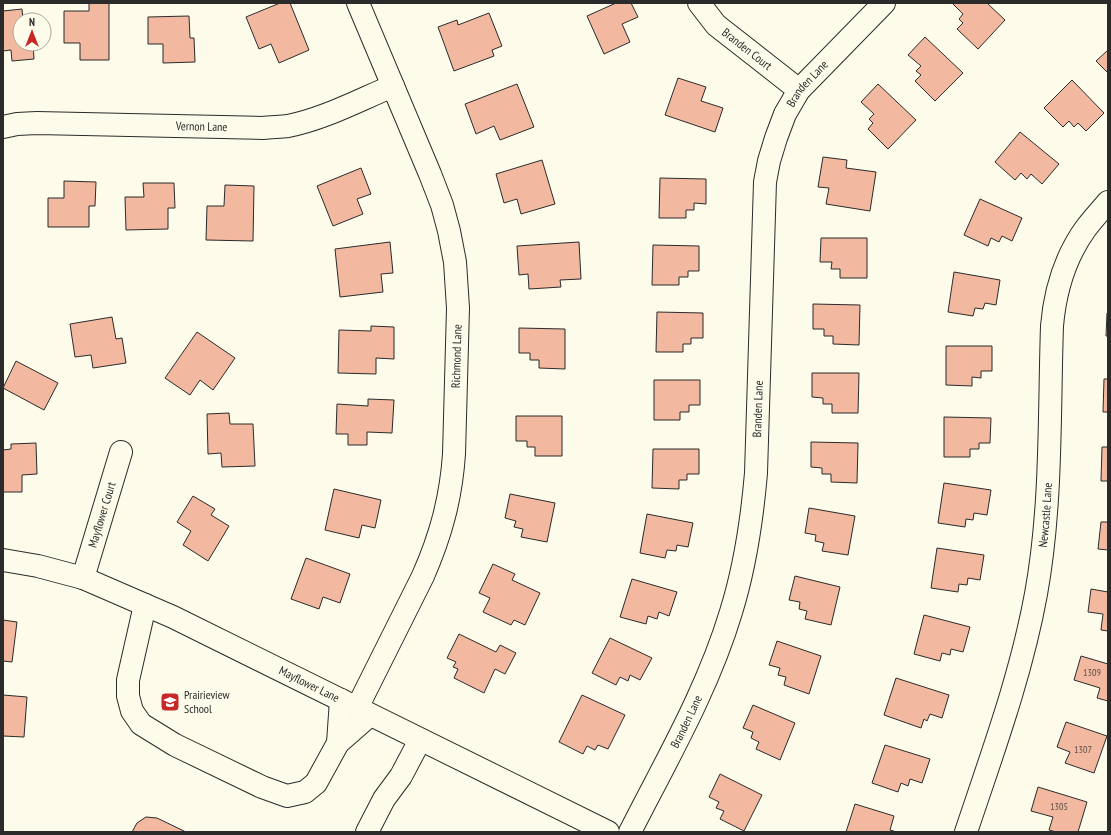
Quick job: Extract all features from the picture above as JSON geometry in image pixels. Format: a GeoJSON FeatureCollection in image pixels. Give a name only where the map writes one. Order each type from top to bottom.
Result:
{"type":"FeatureCollection","features":[{"type":"Feature","properties":{"kind":"street","name":"Richmond Lane"},"geometry":{"type":"LineString","coordinates":[[356,708],[432,555],[444,518],[452,478],[454,454],[458,308],[455,262],[442,205],[358,3]]}},
{"type":"Feature","properties":{"kind":"street","name":"Branden Court"},"geometry":{"type":"LineString","coordinates":[[699,3],[716,25],[799,90]]}},
{"type":"Feature","properties":{"kind":"street","name":"Branden Lane"},"geometry":{"type":"LineString","coordinates":[[630,832],[688,718],[712,664],[731,613],[745,560],[752,517],[756,473],[765,182],[768,161],[785,114],[799,90],[884,3]]}},
{"type":"Feature","properties":{"kind":"street","name":"Vernon Lane"},"geometry":{"type":"LineString","coordinates":[[3,127],[37,122],[263,128],[287,126],[305,122],[393,86]]}},
{"type":"Feature","properties":{"kind":"street","name":"Newcastle Lane"},"geometry":{"type":"LineString","coordinates":[[966,832],[1018,673],[1036,594],[1047,507],[1052,326],[1057,292],[1068,259],[1079,238],[1108,202]]}},
{"type":"Feature","properties":{"kind":"street","name":"Mayflower Court"},"geometry":{"type":"LineString","coordinates":[[83,578],[121,452]]}},
{"type":"Feature","properties":{"kind":"street","name":"Mayflower Lane"},"geometry":{"type":"LineString","coordinates":[[3,560],[38,566],[83,578],[173,617],[608,832]]}},
{"type":"Feature","properties":{"kind":"street"},"geometry":{"type":"LineString","coordinates":[[145,605],[128,680],[128,696],[132,710],[141,724],[175,745],[262,787],[287,796],[305,792],[316,784],[356,708]]}},
{"type":"Feature","properties":{"kind":"street"},"geometry":{"type":"LineString","coordinates":[[338,743],[356,708]]}},
{"type":"Feature","properties":{"kind":"street"},"geometry":{"type":"LineString","coordinates":[[367,832],[384,799],[401,776],[420,740]]}},
{"type":"Feature","properties":{"kind":"building"},"geometry":{"type":"Polygon","coordinates":[[[89,3],[109,3],[109,60],[80,60],[80,43],[64,43],[64,11],[89,11],[89,3]]]}},
{"type":"Feature","properties":{"kind":"building"},"geometry":{"type":"Polygon","coordinates":[[[280,3],[290,3],[309,50],[279,63],[271,44],[259,49],[246,17],[280,3]]]}},
{"type":"Feature","properties":{"kind":"building"},"geometry":{"type":"Polygon","coordinates":[[[616,3],[631,3],[638,17],[622,24],[630,42],[604,54],[587,16],[616,3]]]}},
{"type":"Feature","properties":{"kind":"building"},"geometry":{"type":"Polygon","coordinates":[[[952,3],[987,3],[1005,20],[978,49],[957,29],[963,23],[959,19],[963,14],[952,3]]]}},
{"type":"Feature","properties":{"kind":"building"},"geometry":{"type":"Polygon","coordinates":[[[22,9],[22,12],[12,12],[12,52],[34,52],[34,59],[12,61],[11,50],[3,51],[3,11],[22,9]]]}},
{"type":"Feature","properties":{"kind":"building"},"geometry":{"type":"Polygon","coordinates":[[[489,13],[502,46],[492,50],[494,56],[454,71],[438,27],[457,20],[458,25],[489,13]]]}},
{"type":"Feature","properties":{"kind":"building"},"geometry":{"type":"Polygon","coordinates":[[[189,16],[190,38],[194,38],[195,62],[163,63],[163,44],[148,44],[148,17],[189,16]]]}},
{"type":"Feature","properties":{"kind":"building"},"geometry":{"type":"Polygon","coordinates":[[[925,37],[963,73],[935,101],[915,81],[921,75],[916,71],[921,66],[908,55],[925,37]]]}},
{"type":"Feature","properties":{"kind":"building"},"geometry":{"type":"Polygon","coordinates":[[[1108,50],[1108,73],[1096,61],[1108,50]]]}},
{"type":"Feature","properties":{"kind":"building"},"geometry":{"type":"Polygon","coordinates":[[[678,78],[706,87],[701,101],[723,108],[715,132],[665,115],[678,78]]]}},
{"type":"Feature","properties":{"kind":"building"},"geometry":{"type":"Polygon","coordinates":[[[1072,80],[1104,113],[1086,131],[1078,123],[1074,127],[1069,121],[1063,127],[1044,108],[1072,80]]]}},
{"type":"Feature","properties":{"kind":"building"},"geometry":{"type":"Polygon","coordinates":[[[517,84],[534,127],[500,140],[494,126],[476,134],[465,104],[517,84]]]}},
{"type":"Feature","properties":{"kind":"building"},"geometry":{"type":"Polygon","coordinates":[[[878,84],[916,120],[888,149],[868,129],[873,123],[869,119],[874,114],[861,102],[878,84]]]}},
{"type":"Feature","properties":{"kind":"building"},"geometry":{"type":"Polygon","coordinates":[[[1020,132],[1059,164],[1042,184],[1031,174],[1027,179],[1021,173],[1015,180],[995,162],[1020,132]]]}},
{"type":"Feature","properties":{"kind":"building"},"geometry":{"type":"Polygon","coordinates":[[[823,157],[847,160],[846,168],[876,172],[870,211],[826,204],[829,188],[818,187],[823,157]]]}},
{"type":"Feature","properties":{"kind":"building"},"geometry":{"type":"Polygon","coordinates":[[[542,160],[555,204],[521,214],[517,199],[504,203],[496,174],[542,160]]]}},
{"type":"Feature","properties":{"kind":"building"},"geometry":{"type":"Polygon","coordinates":[[[361,168],[371,194],[357,199],[363,214],[333,226],[317,186],[361,168]]]}},
{"type":"Feature","properties":{"kind":"building"},"geometry":{"type":"Polygon","coordinates":[[[660,178],[706,179],[706,204],[694,203],[694,210],[686,210],[686,218],[659,218],[660,178]]]}},
{"type":"Feature","properties":{"kind":"building"},"geometry":{"type":"Polygon","coordinates":[[[64,181],[96,182],[95,206],[89,206],[89,227],[48,227],[48,198],[64,198],[64,181]]]}},
{"type":"Feature","properties":{"kind":"building"},"geometry":{"type":"Polygon","coordinates":[[[143,183],[174,183],[175,208],[168,208],[168,229],[126,230],[125,197],[144,197],[143,183]]]}},
{"type":"Feature","properties":{"kind":"building"},"geometry":{"type":"Polygon","coordinates":[[[225,185],[254,186],[253,241],[206,240],[207,206],[224,206],[225,185]]]}},
{"type":"Feature","properties":{"kind":"building"},"geometry":{"type":"Polygon","coordinates":[[[980,199],[1022,218],[1012,241],[1002,236],[999,242],[991,238],[988,246],[964,235],[980,199]]]}},
{"type":"Feature","properties":{"kind":"building"},"geometry":{"type":"Polygon","coordinates":[[[821,238],[867,238],[867,278],[840,278],[840,269],[831,269],[832,262],[820,262],[821,238]]]}},
{"type":"Feature","properties":{"kind":"building"},"geometry":{"type":"Polygon","coordinates":[[[390,242],[393,273],[381,274],[383,292],[340,297],[335,249],[390,242]]]}},
{"type":"Feature","properties":{"kind":"building"},"geometry":{"type":"Polygon","coordinates":[[[579,242],[581,279],[560,280],[561,287],[529,289],[528,274],[519,275],[517,246],[579,242]]]}},
{"type":"Feature","properties":{"kind":"building"},"geometry":{"type":"Polygon","coordinates":[[[653,245],[699,246],[699,271],[688,271],[688,277],[679,277],[679,285],[652,285],[653,245]]]}},
{"type":"Feature","properties":{"kind":"building"},"geometry":{"type":"Polygon","coordinates":[[[954,272],[1000,280],[996,305],[985,303],[983,309],[975,308],[973,316],[948,312],[954,272]]]}},
{"type":"Feature","properties":{"kind":"building"},"geometry":{"type":"Polygon","coordinates":[[[813,304],[860,305],[859,345],[833,344],[833,336],[824,336],[824,329],[813,329],[813,304]]]}},
{"type":"Feature","properties":{"kind":"building"},"geometry":{"type":"Polygon","coordinates":[[[657,312],[703,313],[703,338],[691,338],[691,344],[683,344],[683,352],[656,352],[657,312]]]}},
{"type":"Feature","properties":{"kind":"building"},"geometry":{"type":"Polygon","coordinates":[[[1107,313],[1108,336],[1106,336],[1107,313]]]}},
{"type":"Feature","properties":{"kind":"building"},"geometry":{"type":"Polygon","coordinates":[[[112,317],[116,339],[122,338],[126,363],[93,368],[91,355],[75,357],[70,324],[112,317]]]}},
{"type":"Feature","properties":{"kind":"building"},"geometry":{"type":"Polygon","coordinates":[[[371,326],[394,327],[394,359],[376,358],[376,374],[338,373],[339,330],[371,331],[371,326]]]}},
{"type":"Feature","properties":{"kind":"building"},"geometry":{"type":"Polygon","coordinates":[[[519,328],[565,329],[565,369],[539,368],[539,360],[530,360],[530,353],[519,353],[519,328]]]}},
{"type":"Feature","properties":{"kind":"building"},"geometry":{"type":"Polygon","coordinates":[[[197,332],[235,358],[213,390],[200,380],[190,395],[165,378],[197,332]]]}},
{"type":"Feature","properties":{"kind":"building"},"geometry":{"type":"Polygon","coordinates":[[[946,346],[992,346],[992,371],[981,371],[981,378],[972,377],[972,386],[946,385],[946,346]]]}},
{"type":"Feature","properties":{"kind":"building"},"geometry":{"type":"Polygon","coordinates":[[[16,361],[58,383],[44,410],[3,388],[16,361]]]}},
{"type":"Feature","properties":{"kind":"building"},"geometry":{"type":"Polygon","coordinates":[[[812,373],[859,373],[858,413],[832,413],[832,404],[823,404],[823,398],[812,397],[812,373]]]}},
{"type":"Feature","properties":{"kind":"building"},"geometry":{"type":"Polygon","coordinates":[[[1104,379],[1108,379],[1108,412],[1103,412],[1104,379]]]}},
{"type":"Feature","properties":{"kind":"building"},"geometry":{"type":"Polygon","coordinates":[[[654,380],[700,380],[700,405],[689,405],[689,412],[680,412],[680,420],[654,420],[654,380]]]}},
{"type":"Feature","properties":{"kind":"building"},"geometry":{"type":"Polygon","coordinates":[[[368,399],[394,400],[392,433],[367,432],[367,445],[348,445],[348,434],[336,434],[337,404],[368,406],[368,399]]]}},
{"type":"Feature","properties":{"kind":"building"},"geometry":{"type":"Polygon","coordinates":[[[229,413],[230,424],[253,424],[255,466],[222,467],[221,453],[208,454],[207,414],[229,413]]]}},
{"type":"Feature","properties":{"kind":"building"},"geometry":{"type":"Polygon","coordinates":[[[516,416],[562,416],[562,456],[535,456],[535,447],[527,447],[527,441],[516,441],[516,416]]]}},
{"type":"Feature","properties":{"kind":"building"},"geometry":{"type":"Polygon","coordinates":[[[944,417],[991,418],[990,443],[979,443],[979,449],[970,449],[970,457],[944,457],[944,417]]]}},
{"type":"Feature","properties":{"kind":"building"},"geometry":{"type":"Polygon","coordinates":[[[811,442],[858,443],[857,483],[831,482],[831,474],[822,474],[822,468],[811,467],[811,442]]]}},
{"type":"Feature","properties":{"kind":"building"},"geometry":{"type":"Polygon","coordinates":[[[36,443],[37,474],[22,475],[22,492],[3,492],[3,450],[11,449],[11,444],[36,443]]]}},
{"type":"Feature","properties":{"kind":"building"},"geometry":{"type":"Polygon","coordinates":[[[1102,447],[1108,447],[1108,481],[1101,481],[1102,447]]]}},
{"type":"Feature","properties":{"kind":"building"},"geometry":{"type":"Polygon","coordinates":[[[653,449],[699,449],[699,474],[687,474],[687,480],[679,480],[679,489],[652,488],[653,449]]]}},
{"type":"Feature","properties":{"kind":"building"},"geometry":{"type":"Polygon","coordinates":[[[944,483],[991,490],[987,515],[974,513],[973,520],[966,519],[965,527],[938,523],[944,483]]]}},
{"type":"Feature","properties":{"kind":"building"},"geometry":{"type":"Polygon","coordinates":[[[334,489],[381,500],[375,528],[362,525],[359,538],[325,530],[334,489]]]}},
{"type":"Feature","properties":{"kind":"building"},"geometry":{"type":"Polygon","coordinates":[[[510,494],[555,503],[547,542],[521,537],[523,529],[514,527],[516,521],[505,518],[510,494]]]}},
{"type":"Feature","properties":{"kind":"building"},"geometry":{"type":"Polygon","coordinates":[[[193,496],[215,509],[211,515],[229,526],[208,561],[183,545],[191,531],[177,522],[193,496]]]}},
{"type":"Feature","properties":{"kind":"building"},"geometry":{"type":"Polygon","coordinates":[[[809,508],[855,516],[848,555],[822,551],[824,543],[815,541],[816,535],[805,533],[809,508]]]}},
{"type":"Feature","properties":{"kind":"building"},"geometry":{"type":"Polygon","coordinates":[[[647,514],[693,523],[688,547],[677,545],[676,551],[667,550],[665,558],[640,553],[647,514]]]}},
{"type":"Feature","properties":{"kind":"building"},"geometry":{"type":"Polygon","coordinates":[[[1101,522],[1108,522],[1108,550],[1098,549],[1101,522]]]}},
{"type":"Feature","properties":{"kind":"building"},"geometry":{"type":"Polygon","coordinates":[[[937,548],[984,555],[980,580],[968,578],[967,585],[959,584],[958,592],[931,588],[937,548]]]}},
{"type":"Feature","properties":{"kind":"building"},"geometry":{"type":"Polygon","coordinates":[[[306,558],[350,574],[340,603],[323,597],[319,609],[291,599],[306,558]]]}},
{"type":"Feature","properties":{"kind":"building"},"geometry":{"type":"Polygon","coordinates":[[[493,564],[515,574],[512,580],[540,593],[525,625],[514,620],[511,625],[483,612],[490,598],[479,593],[493,564]]]}},
{"type":"Feature","properties":{"kind":"building"},"geometry":{"type":"Polygon","coordinates":[[[795,576],[840,587],[831,625],[805,619],[807,611],[799,609],[800,602],[789,600],[795,576]]]}},
{"type":"Feature","properties":{"kind":"building"},"geometry":{"type":"Polygon","coordinates":[[[632,579],[677,592],[669,616],[659,612],[657,619],[648,616],[646,624],[620,617],[632,579]]]}},
{"type":"Feature","properties":{"kind":"building"},"geometry":{"type":"Polygon","coordinates":[[[1091,589],[1108,592],[1108,631],[1101,630],[1103,614],[1088,612],[1091,589]]]}},
{"type":"Feature","properties":{"kind":"building"},"geometry":{"type":"Polygon","coordinates":[[[924,615],[970,627],[963,652],[951,649],[950,655],[942,653],[940,661],[914,654],[924,615]]]}},
{"type":"Feature","properties":{"kind":"building"},"geometry":{"type":"Polygon","coordinates":[[[3,620],[17,622],[12,662],[3,661],[3,620]]]}},
{"type":"Feature","properties":{"kind":"building"},"geometry":{"type":"Polygon","coordinates":[[[459,634],[496,652],[500,645],[516,653],[505,674],[495,669],[484,693],[454,678],[458,669],[453,667],[456,662],[447,658],[459,634]]]}},
{"type":"Feature","properties":{"kind":"building"},"geometry":{"type":"Polygon","coordinates":[[[610,638],[652,658],[640,680],[630,675],[628,681],[620,677],[616,685],[592,673],[610,638]]]}},
{"type":"Feature","properties":{"kind":"building"},"geometry":{"type":"Polygon","coordinates":[[[777,641],[821,656],[809,694],[784,685],[786,677],[778,675],[780,668],[769,665],[777,641]]]}},
{"type":"Feature","properties":{"kind":"building"},"geometry":{"type":"Polygon","coordinates":[[[1081,656],[1108,664],[1108,701],[1097,698],[1100,688],[1074,680],[1081,656]]]}},
{"type":"Feature","properties":{"kind":"building"},"geometry":{"type":"Polygon","coordinates":[[[896,678],[949,695],[942,718],[930,714],[927,721],[924,719],[921,728],[884,715],[896,678]]]}},
{"type":"Feature","properties":{"kind":"building"},"geometry":{"type":"Polygon","coordinates":[[[3,695],[27,697],[24,737],[3,736],[3,695]]]}},
{"type":"Feature","properties":{"kind":"building"},"geometry":{"type":"Polygon","coordinates":[[[582,695],[625,715],[608,749],[598,745],[595,750],[587,746],[583,754],[559,742],[582,695]]]}},
{"type":"Feature","properties":{"kind":"building"},"geometry":{"type":"Polygon","coordinates":[[[753,705],[795,723],[780,760],[756,749],[759,742],[751,738],[753,732],[743,728],[753,705]]]}},
{"type":"Feature","properties":{"kind":"building"},"geometry":{"type":"Polygon","coordinates":[[[1066,722],[1107,736],[1094,773],[1065,763],[1070,752],[1057,747],[1066,722]]]}},
{"type":"Feature","properties":{"kind":"building"},"geometry":{"type":"Polygon","coordinates":[[[885,745],[930,759],[922,783],[910,779],[908,786],[901,783],[898,792],[872,783],[885,745]]]}},
{"type":"Feature","properties":{"kind":"building"},"geometry":{"type":"Polygon","coordinates":[[[720,774],[762,795],[744,831],[720,819],[724,811],[716,808],[719,802],[709,797],[720,774]]]}},
{"type":"Feature","properties":{"kind":"building"},"geometry":{"type":"Polygon","coordinates":[[[1038,787],[1087,802],[1078,832],[1056,832],[1049,830],[1053,817],[1031,811],[1038,787]]]}},
{"type":"Feature","properties":{"kind":"building"},"geometry":{"type":"Polygon","coordinates":[[[855,804],[894,816],[890,830],[897,832],[846,832],[855,804]]]}},
{"type":"Feature","properties":{"kind":"building"},"geometry":{"type":"Polygon","coordinates":[[[146,817],[157,818],[186,832],[132,832],[137,823],[146,817]]]}},
{"type":"Feature","properties":{"kind":"place","name":"Prairieview School"},"geometry":{"type":"Point","coordinates":[170,702]}}]}
